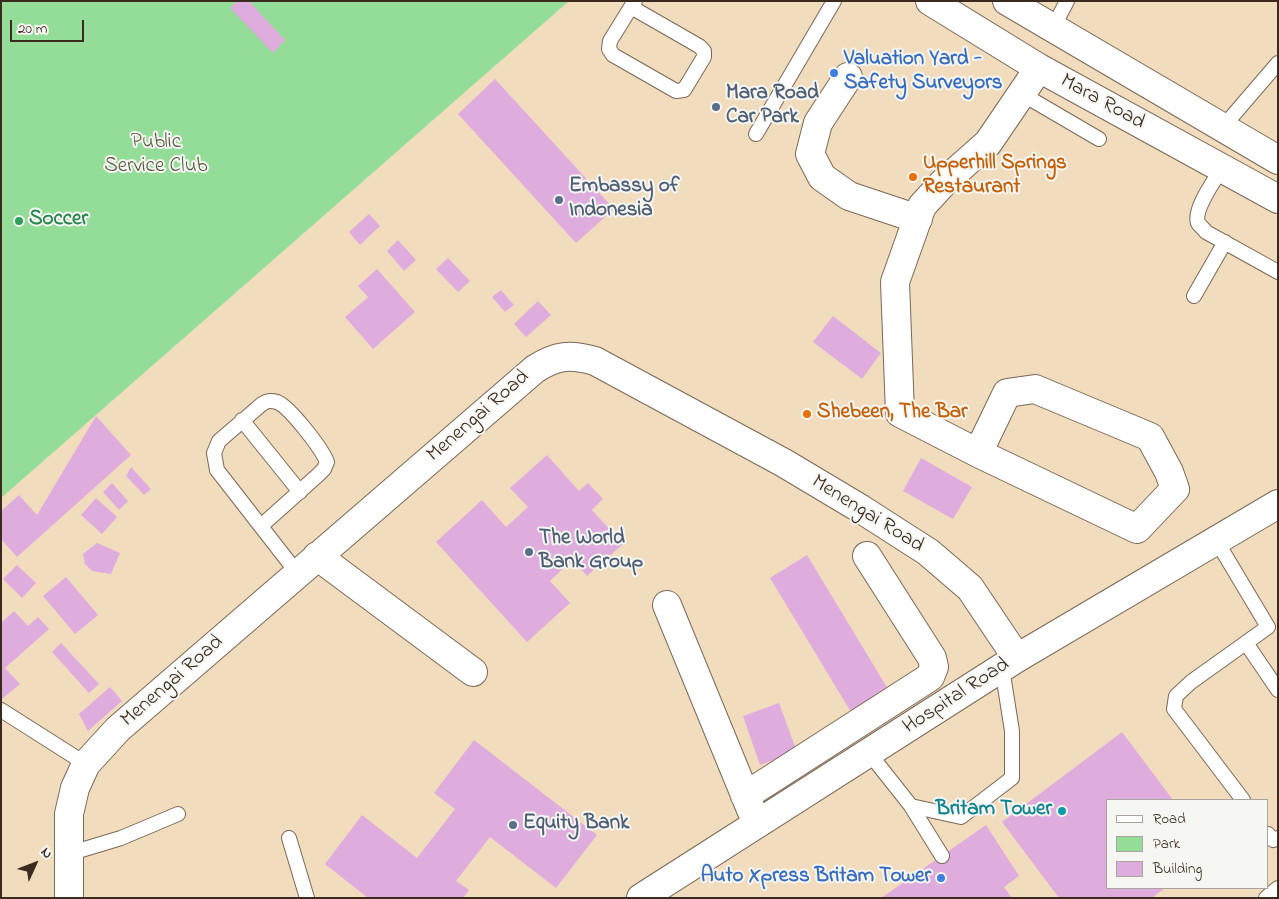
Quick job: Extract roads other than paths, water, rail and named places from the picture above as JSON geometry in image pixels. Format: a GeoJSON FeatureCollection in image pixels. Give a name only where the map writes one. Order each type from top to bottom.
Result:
{"type":"FeatureCollection","features":[{"type":"Feature","properties":{"kind":"street","name":"Mara Road"},"geometry":{"type":"LineString","coordinates":[[930,1],[1039,68],[1278,199]]}},
{"type":"Feature","properties":{"kind":"street","name":"Mara Road"},"geometry":{"type":"LineString","coordinates":[[1007,1],[1278,160]]}},
{"type":"Feature","properties":{"kind":"street"},"geometry":{"type":"LineString","coordinates":[[978,454],[1007,393],[1034,388],[1150,436],[1169,472],[1175,489],[1137,529],[978,454],[900,413],[895,282],[922,206],[944,182],[988,143],[1039,68]]}},
{"type":"Feature","properties":{"kind":"street"},"geometry":{"type":"LineString","coordinates":[[848,76],[818,123],[810,154],[822,177],[849,196],[918,219]]}},
{"type":"Feature","properties":{"kind":"street","name":"Menengai Road"},"geometry":{"type":"LineString","coordinates":[[69,898],[68,814],[86,764],[118,729],[534,369],[549,359],[580,357],[596,361],[784,463],[928,552],[970,588],[1009,663]]}},
{"type":"Feature","properties":{"kind":"street","name":"Hospital Road"},"geometry":{"type":"LineString","coordinates":[[641,898],[1009,663],[1278,504]]}},
{"type":"Feature","properties":{"kind":"street"},"geometry":{"type":"LineString","coordinates":[[745,796],[930,677],[934,667],[932,658],[867,556]]}},
{"type":"Feature","properties":{"kind":"street"},"geometry":{"type":"LineString","coordinates":[[308,565],[474,672]]}},
{"type":"Feature","properties":{"kind":"street"},"geometry":{"type":"LineString","coordinates":[[667,605],[757,825]]}},
{"type":"Feature","properties":{"kind":"street"},"geometry":{"type":"LineString","coordinates":[[677,898],[701,861]]}},
{"type":"Feature","properties":{"kind":"lane"},"geometry":{"type":"LineString","coordinates":[[756,134],[834,1]]}},
{"type":"Feature","properties":{"kind":"lane"},"geometry":{"type":"LineString","coordinates":[[1053,28],[1068,1]]}},
{"type":"Feature","properties":{"kind":"lane"},"geometry":{"type":"LineString","coordinates":[[633,4],[704,51],[704,57],[684,90],[676,91],[613,55],[608,49],[610,41],[633,4]]}},
{"type":"Feature","properties":{"kind":"lane"},"geometry":{"type":"LineString","coordinates":[[1223,127],[1278,63]]}},
{"type":"Feature","properties":{"kind":"lane"},"geometry":{"type":"LineString","coordinates":[[1022,94],[1099,139]]}},
{"type":"Feature","properties":{"kind":"lane"},"geometry":{"type":"LineString","coordinates":[[1222,168],[1197,213],[1198,223],[1206,232],[1278,272]]}},
{"type":"Feature","properties":{"kind":"lane"},"geometry":{"type":"LineString","coordinates":[[1194,296],[1225,242]]}},
{"type":"Feature","properties":{"kind":"lane"},"geometry":{"type":"LineString","coordinates":[[261,526],[324,469],[327,462],[324,453],[288,410],[279,403],[270,400],[242,420],[219,441],[214,452],[217,470],[261,526],[308,565]]}},
{"type":"Feature","properties":{"kind":"lane"},"geometry":{"type":"LineString","coordinates":[[242,420],[300,492]]}},
{"type":"Feature","properties":{"kind":"lane"},"geometry":{"type":"LineString","coordinates":[[1216,540],[1273,624],[1191,682],[1176,696],[1174,709],[1242,799]]}},
{"type":"Feature","properties":{"kind":"lane"},"geometry":{"type":"LineString","coordinates":[[1246,643],[1278,690]]}},
{"type":"Feature","properties":{"kind":"lane"},"geometry":{"type":"LineString","coordinates":[[911,806],[961,817],[1012,778],[1009,663]]}},
{"type":"Feature","properties":{"kind":"lane"},"geometry":{"type":"LineString","coordinates":[[1,710],[86,764]]}},
{"type":"Feature","properties":{"kind":"lane"},"geometry":{"type":"LineString","coordinates":[[869,753],[911,806],[942,856]]}},
{"type":"Feature","properties":{"kind":"lane"},"geometry":{"type":"LineString","coordinates":[[68,854],[121,838],[178,814]]}},
{"type":"Feature","properties":{"kind":"lane"},"geometry":{"type":"LineString","coordinates":[[289,838],[307,898]]}},
{"type":"Feature","properties":{"kind":"lane"},"geometry":{"type":"LineString","coordinates":[[1266,898],[1278,888]]}},
{"type":"Feature","properties":{"kind":"place","name":"Valuation Yard - Safety Surveyors"},"geometry":{"type":"Point","coordinates":[834,73]}},
{"type":"Feature","properties":{"kind":"place","name":"Mara Road Car Park"},"geometry":{"type":"Point","coordinates":[716,107]}},
{"type":"Feature","properties":{"kind":"place","name":"Upperhill Springs Restaurant"},"geometry":{"type":"Point","coordinates":[913,177]}},
{"type":"Feature","properties":{"kind":"place","name":"Embassy of Indonesia"},"geometry":{"type":"Point","coordinates":[559,200]}},
{"type":"Feature","properties":{"kind":"place","name":"Soccer"},"geometry":{"type":"Point","coordinates":[19,221]}},
{"type":"Feature","properties":{"kind":"place","name":"Shebeen, The Bar"},"geometry":{"type":"Point","coordinates":[807,414]}},
{"type":"Feature","properties":{"kind":"place","name":"The World Bank Group"},"geometry":{"type":"Point","coordinates":[529,552]}},
{"type":"Feature","properties":{"kind":"place","name":"Britam Tower"},"geometry":{"type":"Point","coordinates":[1062,811]}},
{"type":"Feature","properties":{"kind":"place","name":"Equity Bank"},"geometry":{"type":"Point","coordinates":[513,825]}},
{"type":"Feature","properties":{"kind":"place","name":"Auto Xpress Britam Tower"},"geometry":{"type":"Point","coordinates":[941,878]}},
{"type":"Feature","properties":{"kind":"park label","name":"Public Service Club"},"geometry":{"type":"Point","coordinates":[156,156]}}]}
